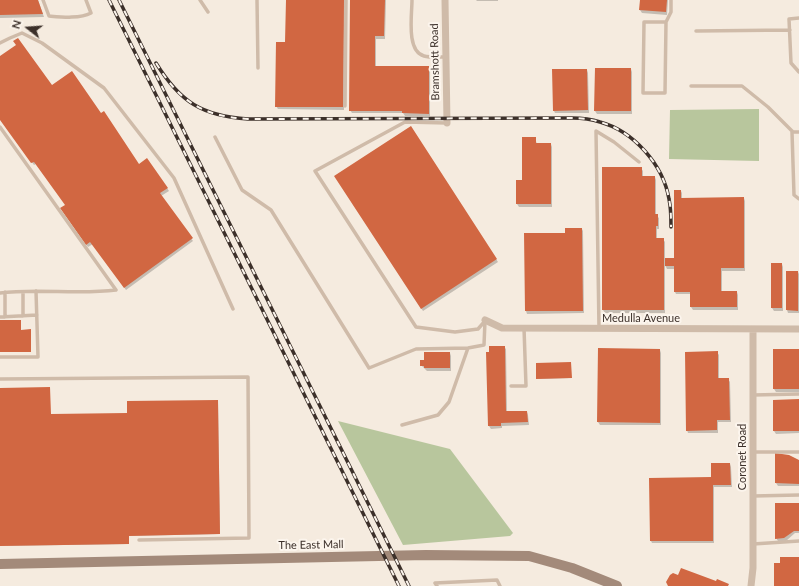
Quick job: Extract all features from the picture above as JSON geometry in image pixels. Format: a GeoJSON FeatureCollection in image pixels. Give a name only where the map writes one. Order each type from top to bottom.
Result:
{"type":"FeatureCollection","features":[{"type":"Feature","properties":{"kind":"main road","name":"The East Mall"},"geometry":{"type":"LineString","coordinates":[[0,564],[426,555],[529,556],[572,568],[617,586]]}},
{"type":"Feature","properties":{"kind":"street","name":"Bramshott Road"},"geometry":{"type":"LineString","coordinates":[[445,0],[447,123]]}},
{"type":"Feature","properties":{"kind":"street","name":"Medulla Avenue"},"geometry":{"type":"LineString","coordinates":[[485,320],[502,328],[799,329]]}},
{"type":"Feature","properties":{"kind":"street","name":"Coronet Road"},"geometry":{"type":"LineString","coordinates":[[751,586],[753,544],[753,329]]}},
{"type":"Feature","properties":{"kind":"lane"},"geometry":{"type":"LineString","coordinates":[[43,0],[49,16],[60,17],[84,17],[90,13],[86,0]]}},
{"type":"Feature","properties":{"kind":"lane"},"geometry":{"type":"LineString","coordinates":[[200,0],[208,12]]}},
{"type":"Feature","properties":{"kind":"lane"},"geometry":{"type":"LineString","coordinates":[[257,0],[258,68]]}},
{"type":"Feature","properties":{"kind":"lane"},"geometry":{"type":"LineString","coordinates":[[345,106],[346,0]]}},
{"type":"Feature","properties":{"kind":"lane"},"geometry":{"type":"LineString","coordinates":[[412,0],[412,42],[414,49],[417,54],[425,57],[446,57]]}},
{"type":"Feature","properties":{"kind":"lane"},"geometry":{"type":"LineString","coordinates":[[666,22],[644,22],[643,93],[665,93],[666,22],[671,12],[671,0]]}},
{"type":"Feature","properties":{"kind":"lane"},"geometry":{"type":"LineString","coordinates":[[799,18],[789,19],[791,63],[799,72]]}},
{"type":"Feature","properties":{"kind":"lane"},"geometry":{"type":"LineString","coordinates":[[696,31],[790,30]]}},
{"type":"Feature","properties":{"kind":"lane"},"geometry":{"type":"LineString","coordinates":[[0,43],[22,33],[42,43],[104,88],[174,178],[233,309]]}},
{"type":"Feature","properties":{"kind":"lane"},"geometry":{"type":"LineString","coordinates":[[691,86],[742,86],[768,107],[793,132],[794,196],[799,199]]}},
{"type":"Feature","properties":{"kind":"lane"},"geometry":{"type":"LineString","coordinates":[[447,123],[405,122],[315,171],[416,327],[455,332],[478,329],[485,320]]}},
{"type":"Feature","properties":{"kind":"lane"},"geometry":{"type":"LineString","coordinates":[[0,127],[116,290],[104,292],[36,291],[0,293]]}},
{"type":"Feature","properties":{"kind":"lane"},"geometry":{"type":"LineString","coordinates":[[600,328],[596,131],[614,142],[639,162]]}},
{"type":"Feature","properties":{"kind":"lane"},"geometry":{"type":"LineString","coordinates":[[793,132],[799,132]]}},
{"type":"Feature","properties":{"kind":"lane"},"geometry":{"type":"LineString","coordinates":[[215,137],[242,190],[271,210],[369,368],[416,349],[468,348],[484,345],[485,320]]}},
{"type":"Feature","properties":{"kind":"lane"},"geometry":{"type":"LineString","coordinates":[[0,357],[38,357],[36,291]]}},
{"type":"Feature","properties":{"kind":"lane"},"geometry":{"type":"LineString","coordinates":[[5,292],[5,317]]}},
{"type":"Feature","properties":{"kind":"lane"},"geometry":{"type":"LineString","coordinates":[[22,316],[23,292]]}},
{"type":"Feature","properties":{"kind":"lane"},"geometry":{"type":"LineString","coordinates":[[0,317],[37,315]]}},
{"type":"Feature","properties":{"kind":"lane"},"geometry":{"type":"LineString","coordinates":[[511,386],[526,386],[524,328]]}},
{"type":"Feature","properties":{"kind":"lane"},"geometry":{"type":"LineString","coordinates":[[402,426],[438,415],[448,402],[468,348]]}},
{"type":"Feature","properties":{"kind":"lane"},"geometry":{"type":"LineString","coordinates":[[0,379],[248,377],[249,538],[139,540]]}},
{"type":"Feature","properties":{"kind":"lane"},"geometry":{"type":"LineString","coordinates":[[753,395],[799,394]]}},
{"type":"Feature","properties":{"kind":"lane"},"geometry":{"type":"LineString","coordinates":[[753,452],[799,452]]}},
{"type":"Feature","properties":{"kind":"lane"},"geometry":{"type":"LineString","coordinates":[[753,496],[799,495]]}},
{"type":"Feature","properties":{"kind":"lane"},"geometry":{"type":"LineString","coordinates":[[753,544],[799,541]]}},
{"type":"Feature","properties":{"kind":"lane"},"geometry":{"type":"LineString","coordinates":[[437,586],[435,583],[497,580],[500,586]]}},
{"type":"Feature","properties":{"kind":"lane"},"geometry":{"type":"LineString","coordinates":[[456,581],[459,586]]}},
{"type":"Feature","properties":{"kind":"lane"},"geometry":{"type":"LineString","coordinates":[[477,581],[480,586]]}},
{"type":"Feature","properties":{"kind":"green space"},"geometry":{"type":"Polygon","coordinates":[[[759,109],[759,161],[669,159],[670,110],[759,109]]]}},
{"type":"Feature","properties":{"kind":"green space"},"geometry":{"type":"Polygon","coordinates":[[[338,421],[450,449],[513,533],[510,536],[403,545],[338,421]]]}},
{"type":"Feature","properties":{"kind":"building"},"geometry":{"type":"Polygon","coordinates":[[[0,0],[38,0],[43,14],[0,15],[0,0]]]}},
{"type":"Feature","properties":{"kind":"building"},"geometry":{"type":"Polygon","coordinates":[[[286,0],[344,0],[343,107],[275,107],[276,42],[285,42],[286,0]]]}},
{"type":"Feature","properties":{"kind":"building"},"geometry":{"type":"Polygon","coordinates":[[[350,0],[385,0],[384,36],[375,36],[375,66],[429,66],[429,114],[402,113],[402,111],[349,111],[350,0]]]}},
{"type":"Feature","properties":{"kind":"building"},"geometry":{"type":"Polygon","coordinates":[[[640,0],[667,0],[666,12],[639,10],[640,0]]]}},
{"type":"Feature","properties":{"kind":"building"},"geometry":{"type":"Polygon","coordinates":[[[18,38],[52,85],[72,71],[101,113],[104,111],[139,164],[147,158],[168,188],[160,193],[193,238],[124,288],[90,242],[86,245],[60,208],[65,205],[34,162],[31,163],[0,120],[0,56],[16,45],[13,41],[18,38]]]}},
{"type":"Feature","properties":{"kind":"building"},"geometry":{"type":"Polygon","coordinates":[[[595,68],[631,68],[631,111],[594,111],[595,68]]]}},
{"type":"Feature","properties":{"kind":"building"},"geometry":{"type":"Polygon","coordinates":[[[552,69],[587,69],[588,110],[553,111],[552,69]]]}},
{"type":"Feature","properties":{"kind":"building"},"geometry":{"type":"Polygon","coordinates":[[[411,126],[497,259],[421,309],[334,176],[411,126]]]}},
{"type":"Feature","properties":{"kind":"building"},"geometry":{"type":"Polygon","coordinates":[[[522,137],[536,137],[536,143],[551,143],[551,204],[516,204],[516,180],[522,180],[522,137]]]}},
{"type":"Feature","properties":{"kind":"building"},"geometry":{"type":"Polygon","coordinates":[[[602,167],[642,167],[642,176],[655,176],[655,214],[658,214],[656,238],[664,238],[664,310],[602,310],[602,167]]]}},
{"type":"Feature","properties":{"kind":"building"},"geometry":{"type":"Polygon","coordinates":[[[674,190],[681,190],[681,198],[744,197],[744,268],[721,268],[721,291],[737,291],[737,307],[690,307],[690,292],[674,292],[674,266],[665,266],[665,258],[674,258],[674,190]]]}},
{"type":"Feature","properties":{"kind":"building"},"geometry":{"type":"Polygon","coordinates":[[[565,228],[582,228],[583,311],[525,311],[524,233],[565,233],[565,228]]]}},
{"type":"Feature","properties":{"kind":"building"},"geometry":{"type":"Polygon","coordinates":[[[771,263],[782,263],[782,308],[771,308],[771,263]]]}},
{"type":"Feature","properties":{"kind":"building"},"geometry":{"type":"Polygon","coordinates":[[[786,271],[798,271],[798,311],[786,310],[786,271]]]}},
{"type":"Feature","properties":{"kind":"building"},"geometry":{"type":"Polygon","coordinates":[[[0,320],[21,320],[21,330],[31,329],[31,352],[0,352],[0,320]]]}},
{"type":"Feature","properties":{"kind":"building"},"geometry":{"type":"Polygon","coordinates":[[[489,346],[505,346],[506,411],[527,411],[528,422],[501,423],[501,426],[488,426],[486,352],[489,352],[489,346]]]}},
{"type":"Feature","properties":{"kind":"building"},"geometry":{"type":"Polygon","coordinates":[[[598,348],[660,349],[660,423],[597,422],[598,348]]]}},
{"type":"Feature","properties":{"kind":"building"},"geometry":{"type":"Polygon","coordinates":[[[773,349],[799,349],[799,389],[773,389],[773,349]]]}},
{"type":"Feature","properties":{"kind":"building"},"geometry":{"type":"Polygon","coordinates":[[[718,351],[718,378],[729,378],[730,420],[717,420],[717,430],[686,431],[685,352],[718,351]]]}},
{"type":"Feature","properties":{"kind":"building"},"geometry":{"type":"Polygon","coordinates":[[[424,352],[450,352],[450,368],[424,368],[424,366],[420,366],[420,360],[424,360],[424,352]]]}},
{"type":"Feature","properties":{"kind":"building"},"geometry":{"type":"Polygon","coordinates":[[[571,362],[572,378],[536,379],[536,363],[571,362]]]}},
{"type":"Feature","properties":{"kind":"building"},"geometry":{"type":"Polygon","coordinates":[[[50,387],[51,414],[127,413],[127,401],[218,400],[220,534],[129,536],[129,544],[0,546],[0,388],[50,387]]]}},
{"type":"Feature","properties":{"kind":"building"},"geometry":{"type":"Polygon","coordinates":[[[799,399],[799,431],[773,431],[773,400],[799,399]]]}},
{"type":"Feature","properties":{"kind":"building"},"geometry":{"type":"Polygon","coordinates":[[[775,453],[789,455],[799,460],[799,484],[775,483],[775,453]]]}},
{"type":"Feature","properties":{"kind":"building"},"geometry":{"type":"Polygon","coordinates":[[[711,463],[730,463],[731,485],[713,485],[713,541],[650,541],[649,478],[711,477],[711,463]]]}},
{"type":"Feature","properties":{"kind":"building"},"geometry":{"type":"Polygon","coordinates":[[[775,503],[799,503],[799,531],[794,531],[784,538],[775,539],[775,503]]]}},
{"type":"Feature","properties":{"kind":"building"},"geometry":{"type":"Polygon","coordinates":[[[780,557],[799,557],[799,586],[774,586],[774,563],[780,563],[780,557]]]}},
{"type":"Feature","properties":{"kind":"building"},"geometry":{"type":"Polygon","coordinates":[[[681,568],[716,581],[717,579],[729,584],[728,586],[668,586],[666,582],[670,575],[673,573],[678,575],[681,568]]]}},
{"type":"Feature","properties":{"kind":"railway"},"geometry":{"type":"LineString","coordinates":[[109,0],[399,586]]}},
{"type":"Feature","properties":{"kind":"railway"},"geometry":{"type":"LineString","coordinates":[[119,0],[409,586]]}},
{"type":"Feature","properties":{"kind":"railway"},"geometry":{"type":"LineString","coordinates":[[156,63],[174,88],[184,97],[205,110],[232,117],[248,119],[572,118],[600,122],[612,126],[635,141],[653,162],[666,186],[670,206],[671,227]]}}]}
